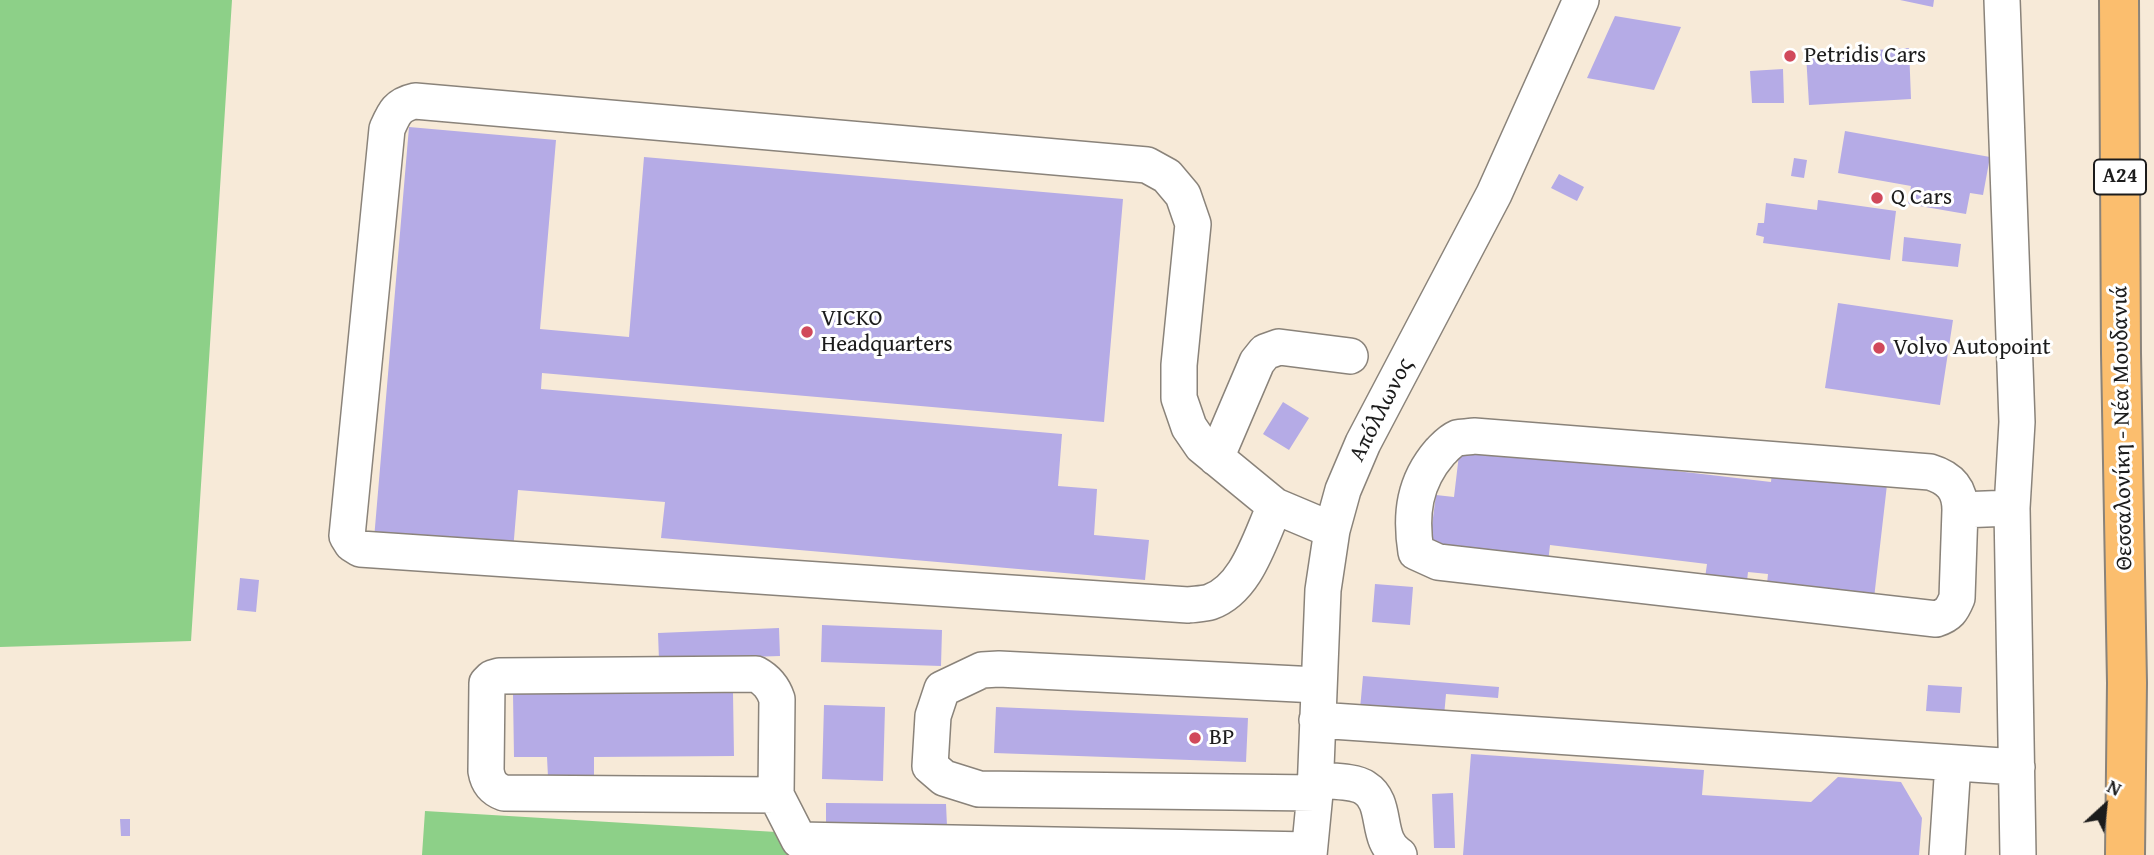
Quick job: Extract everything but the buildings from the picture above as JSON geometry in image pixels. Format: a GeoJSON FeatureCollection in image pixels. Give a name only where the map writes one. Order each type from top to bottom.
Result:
{"type":"FeatureCollection","features":[{"type":"Feature","properties":{"kind":"highway","name":"Θεσσαλονίκη - Νέα Μουδανιά"},"geometry":{"type":"LineString","coordinates":[[2119,0],[2121,353],[2127,683],[2125,855]]}},
{"type":"Feature","properties":{"kind":"street","name":"Απόλλωνος"},"geometry":{"type":"LineString","coordinates":[[1309,853],[1315,787],[1322,590],[1332,530],[1343,490],[1363,443],[1494,194],[1581,0]]}},
{"type":"Feature","properties":{"kind":"street"},"geometry":{"type":"LineString","coordinates":[[2002,0],[2017,422],[2012,508],[2018,855]]}},
{"type":"Feature","properties":{"kind":"street"},"geometry":{"type":"LineString","coordinates":[[1275,506],[1242,577],[1227,592],[1211,602],[1188,605],[360,550],[347,536],[387,129],[403,103],[415,101],[1147,165],[1167,176],[1183,195],[1193,224],[1179,365],[1179,398],[1189,427],[1202,446],[1275,506],[1332,530]]}},
{"type":"Feature","properties":{"kind":"street"},"geometry":{"type":"LineString","coordinates":[[1216,458],[1257,362],[1265,352],[1279,347],[1350,356]]}},
{"type":"Feature","properties":{"kind":"street"},"geometry":{"type":"LineString","coordinates":[[1474,436],[1930,472],[1944,476],[1955,487],[1960,495],[1960,510],[1957,598],[1946,616],[1936,619],[1438,562],[1416,552],[1414,541],[1415,506],[1426,468],[1445,446],[1455,439],[1474,436]]}},
{"type":"Feature","properties":{"kind":"street"},"geometry":{"type":"LineString","coordinates":[[1960,510],[2012,508]]}},
{"type":"Feature","properties":{"kind":"street"},"geometry":{"type":"LineString","coordinates":[[1317,685],[982,670],[942,689],[933,716],[930,766],[944,778],[979,789],[1358,785],[1366,788],[1376,799],[1384,837],[1399,855]]}},
{"type":"Feature","properties":{"kind":"street"},"geometry":{"type":"LineString","coordinates":[[776,795],[504,793],[496,790],[487,779],[486,771],[488,683],[499,676],[756,674],[773,688],[776,699],[776,795],[799,841],[1309,853]]}},
{"type":"Feature","properties":{"kind":"street"},"geometry":{"type":"LineString","coordinates":[[1317,720],[2017,766]]}},
{"type":"Feature","properties":{"kind":"street"},"geometry":{"type":"LineString","coordinates":[[1947,855],[1953,763]]}},
{"type":"Feature","properties":{"kind":"green space"},"geometry":{"type":"Polygon","coordinates":[[[0,0],[232,0],[191,641],[0,647],[0,0]]]}},
{"type":"Feature","properties":{"kind":"green space"},"geometry":{"type":"Polygon","coordinates":[[[425,811],[793,833],[931,855],[422,855],[425,811]]]}},
{"type":"Feature","properties":{"kind":"place","name":"Petridis Cars"},"geometry":{"type":"Point","coordinates":[1790,56]}},
{"type":"Feature","properties":{"kind":"place","name":"Q Cars"},"geometry":{"type":"Point","coordinates":[1877,198]}},
{"type":"Feature","properties":{"kind":"place","name":"VICKO Headquarters"},"geometry":{"type":"Point","coordinates":[807,332]}},
{"type":"Feature","properties":{"kind":"place","name":"Volvo Autopoint"},"geometry":{"type":"Point","coordinates":[1879,348]}},
{"type":"Feature","properties":{"kind":"place","name":"BP"},"geometry":{"type":"Point","coordinates":[1195,738]}}]}
